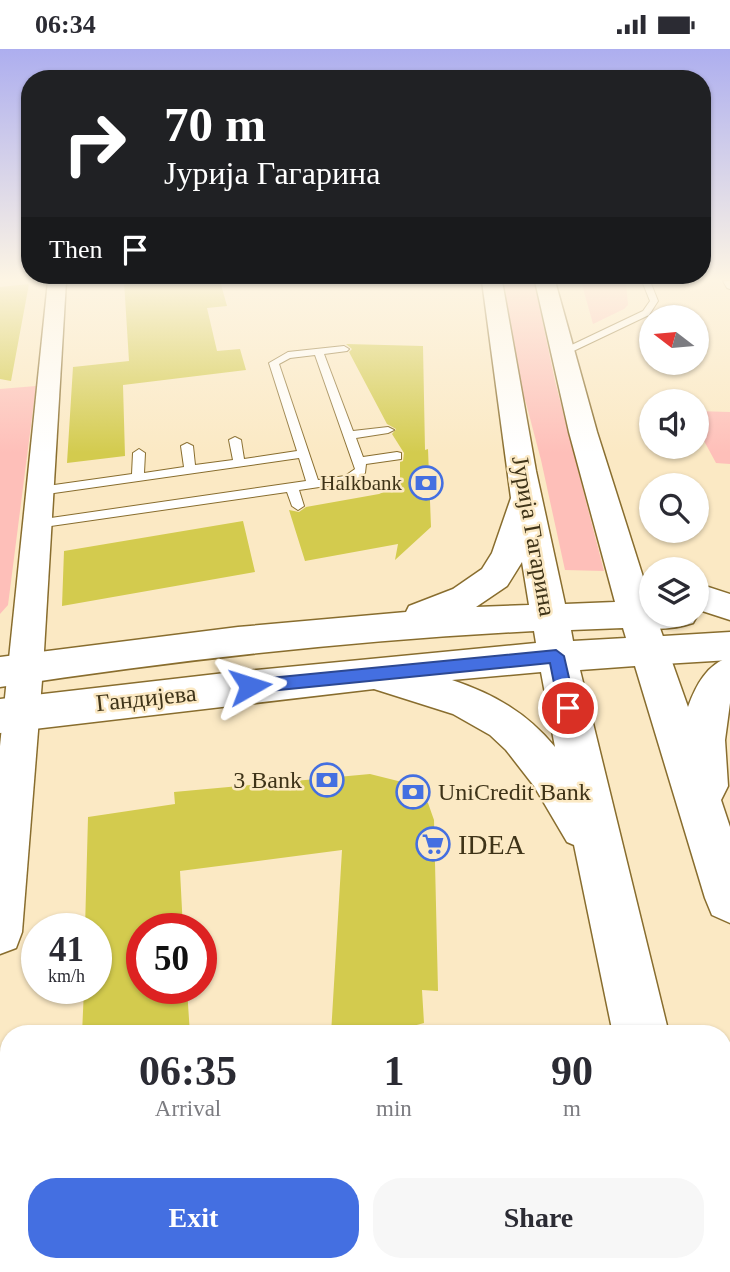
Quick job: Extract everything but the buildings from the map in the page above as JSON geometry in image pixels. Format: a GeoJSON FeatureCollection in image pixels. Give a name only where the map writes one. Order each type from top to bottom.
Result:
{"type":"FeatureCollection","features":[{"type":"Feature","properties":{"kind":"main road","name":"Јурија Гагарина"},"geometry":{"type":"LineString","coordinates":[[500,338],[552,636],[639,1025]]}},
{"type":"Feature","properties":{"kind":"main road"},"geometry":{"type":"LineString","coordinates":[[558,338],[642,633],[730,898]]}},
{"type":"Feature","properties":{"kind":"main road"},"geometry":{"type":"LineString","coordinates":[[386,628],[446,607],[484,585],[499,572],[512,545],[526,496]]}},
{"type":"Feature","properties":{"kind":"main road"},"geometry":{"type":"LineString","coordinates":[[608,520],[642,557]]}},
{"type":"Feature","properties":{"kind":"main road"},"geometry":{"type":"LineString","coordinates":[[709,600],[730,607]]}},
{"type":"Feature","properties":{"kind":"main road"},"geometry":{"type":"LineString","coordinates":[[709,614],[730,613]]}},
{"type":"Feature","properties":{"kind":"main road","name":"Гандијева"},"geometry":{"type":"LineString","coordinates":[[642,633],[654,627]]}},
{"type":"Feature","properties":{"kind":"main road","name":"Гандијева"},"geometry":{"type":"LineString","coordinates":[[13,670],[267,639],[386,628],[552,636],[642,633],[730,646]]}},
{"type":"Feature","properties":{"kind":"main road","name":"Гандијева"},"geometry":{"type":"LineString","coordinates":[[11,714],[372,674],[552,636]]}},
{"type":"Feature","properties":{"kind":"main road"},"geometry":{"type":"LineString","coordinates":[[713,850],[705,784],[703,723],[706,706],[719,683],[730,671]]}},
{"type":"Feature","properties":{"kind":"main road"},"geometry":{"type":"LineString","coordinates":[[372,674],[469,702],[491,714],[540,760],[564,793],[601,859]]}},
{"type":"Feature","properties":{"kind":"street"},"geometry":{"type":"LineString","coordinates":[[0,932],[15,759],[11,714],[13,670],[37,524],[52,338]]}},
{"type":"Feature","properties":{"kind":"lane"},"geometry":{"type":"LineString","coordinates":[[562,353],[593,338]]}},
{"type":"Feature","properties":{"kind":"lane"},"geometry":{"type":"LineString","coordinates":[[313,484],[273,366],[284,356],[344,349]]}},
{"type":"Feature","properties":{"kind":"lane"},"geometry":{"type":"LineString","coordinates":[[37,524],[353,477],[361,470],[359,461],[318,351]]}},
{"type":"Feature","properties":{"kind":"lane"},"geometry":{"type":"LineString","coordinates":[[349,435],[388,430]]}},
{"type":"Feature","properties":{"kind":"lane"},"geometry":{"type":"LineString","coordinates":[[235,440],[239,463]]}},
{"type":"Feature","properties":{"kind":"lane"},"geometry":{"type":"LineString","coordinates":[[187,446],[190,470]]}},
{"type":"Feature","properties":{"kind":"lane"},"geometry":{"type":"LineString","coordinates":[[138,477],[139,453]]}},
{"type":"Feature","properties":{"kind":"lane"},"geometry":{"type":"LineString","coordinates":[[40,491],[302,454]]}},
{"type":"Feature","properties":{"kind":"lane"},"geometry":{"type":"LineString","coordinates":[[359,461],[397,456]]}},
{"type":"Feature","properties":{"kind":"lane"},"geometry":{"type":"LineString","coordinates":[[292,487],[298,506]]}},
{"type":"Feature","properties":{"kind":"shaded area"},"geometry":{"type":"Polygon","coordinates":[[[512,338],[546,338],[604,571],[565,570],[541,460],[518,382],[512,338]]]}},
{"type":"Feature","properties":{"kind":"shaded area"},"geometry":{"type":"Polygon","coordinates":[[[36,386],[8,605],[0,614],[0,389],[36,386]]]}},
{"type":"Feature","properties":{"kind":"shaded area"},"geometry":{"type":"Polygon","coordinates":[[[709,411],[730,412],[730,464],[716,463],[709,450],[709,411]]]}},
{"type":"Feature","properties":{"kind":"place","name":"Halkbank"},"geometry":{"type":"Point","coordinates":[426,483]}},
{"type":"Feature","properties":{"kind":"place","name":"3 Bank"},"geometry":{"type":"Point","coordinates":[327,780]}},
{"type":"Feature","properties":{"kind":"place","name":"UniCredit Bank"},"geometry":{"type":"Point","coordinates":[413,792]}},
{"type":"Feature","properties":{"kind":"place","name":"IDEA"},"geometry":{"type":"Point","coordinates":[433,844]}},
{"type":"Feature","properties":{"kind":"route"},"geometry":{"type":"LineString","coordinates":[[250,686],[556,656],[568,708]]}}]}
